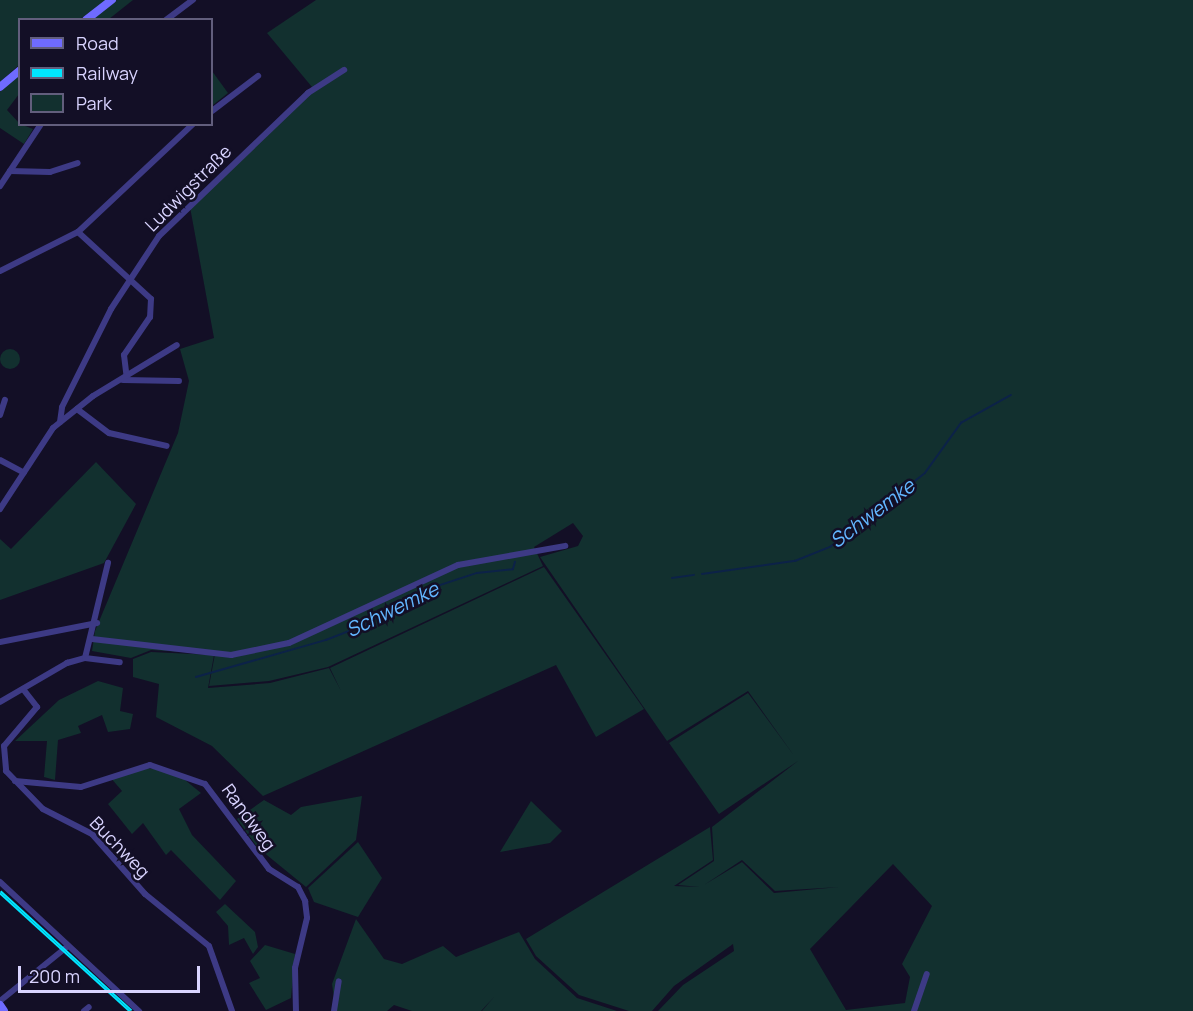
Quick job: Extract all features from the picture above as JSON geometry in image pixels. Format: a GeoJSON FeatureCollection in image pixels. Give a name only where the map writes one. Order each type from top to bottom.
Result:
{"type":"FeatureCollection","features":[{"type":"Feature","properties":{"kind":"main road"},"geometry":{"type":"LineString","coordinates":[[89,18],[112,0]]}},
{"type":"Feature","properties":{"kind":"main road"},"geometry":{"type":"LineString","coordinates":[[0,87],[18,72]]}},
{"type":"Feature","properties":{"kind":"main road"},"geometry":{"type":"LineString","coordinates":[[0,1003],[4,1011]]}},
{"type":"Feature","properties":{"kind":"street"},"geometry":{"type":"LineString","coordinates":[[169,18],[193,0]]}},
{"type":"Feature","properties":{"kind":"street","name":"Ludwigstraße"},"geometry":{"type":"LineString","coordinates":[[60,422],[92,344],[130,281],[166,229],[308,93],[344,70]]}},
{"type":"Feature","properties":{"kind":"street"},"geometry":{"type":"LineString","coordinates":[[213,110],[258,76]]}},
{"type":"Feature","properties":{"kind":"street"},"geometry":{"type":"LineString","coordinates":[[0,186],[40,126]]}},
{"type":"Feature","properties":{"kind":"street"},"geometry":{"type":"LineString","coordinates":[[0,271],[78,232],[191,126]]}},
{"type":"Feature","properties":{"kind":"street"},"geometry":{"type":"LineString","coordinates":[[10,171],[50,172],[78,163]]}},
{"type":"Feature","properties":{"kind":"street"},"geometry":{"type":"LineString","coordinates":[[78,232],[130,281],[149,295],[152,312],[124,355],[125,379]]}},
{"type":"Feature","properties":{"kind":"street"},"geometry":{"type":"LineString","coordinates":[[0,509],[60,422],[177,345]]}},
{"type":"Feature","properties":{"kind":"street"},"geometry":{"type":"LineString","coordinates":[[125,379],[179,381]]}},
{"type":"Feature","properties":{"kind":"street"},"geometry":{"type":"LineString","coordinates":[[0,415],[5,400]]}},
{"type":"Feature","properties":{"kind":"street"},"geometry":{"type":"LineString","coordinates":[[77,409],[109,433],[167,446]]}},
{"type":"Feature","properties":{"kind":"street"},"geometry":{"type":"LineString","coordinates":[[0,460],[24,473]]}},
{"type":"Feature","properties":{"kind":"street"},"geometry":{"type":"LineString","coordinates":[[92,639],[231,655],[289,643],[458,565],[566,546]]}},
{"type":"Feature","properties":{"kind":"street"},"geometry":{"type":"LineString","coordinates":[[85,657],[96,623],[108,563]]}},
{"type":"Feature","properties":{"kind":"street"},"geometry":{"type":"LineString","coordinates":[[0,642],[96,623]]}},
{"type":"Feature","properties":{"kind":"street"},"geometry":{"type":"LineString","coordinates":[[0,702],[85,657],[120,662]]}},
{"type":"Feature","properties":{"kind":"street","name":"Buchweg"},"geometry":{"type":"LineString","coordinates":[[23,689],[34,698],[35,713],[1,756],[15,782],[47,812],[88,831],[145,894],[209,946],[232,1011]]}},
{"type":"Feature","properties":{"kind":"street","name":"Randweg"},"geometry":{"type":"LineString","coordinates":[[15,782],[76,787],[150,765],[205,784],[269,869],[303,895],[308,914],[295,968],[296,1011]]}},
{"type":"Feature","properties":{"kind":"street"},"geometry":{"type":"LineString","coordinates":[[0,882],[139,1011]]}},
{"type":"Feature","properties":{"kind":"street"},"geometry":{"type":"LineString","coordinates":[[0,1003],[68,946]]}},
{"type":"Feature","properties":{"kind":"street"},"geometry":{"type":"LineString","coordinates":[[914,1011],[927,974]]}},
{"type":"Feature","properties":{"kind":"street"},"geometry":{"type":"LineString","coordinates":[[334,1011],[339,981]]}},
{"type":"Feature","properties":{"kind":"green space"},"geometry":{"type":"Polygon","coordinates":[[[0,0],[107,0],[81,18],[18,18],[18,66],[0,82],[0,0]]]}},
{"type":"Feature","properties":{"kind":"green space"},"geometry":{"type":"Polygon","coordinates":[[[117,0],[133,0],[110,18],[94,18],[117,0]]]}},
{"type":"Feature","properties":{"kind":"green space"},"geometry":{"type":"Polygon","coordinates":[[[316,0],[1193,0],[1193,1011],[658,1011],[683,985],[734,951],[733,944],[674,986],[652,1011],[629,1011],[579,995],[536,956],[526,939],[710,827],[713,860],[674,886],[700,887],[678,885],[714,861],[712,827],[798,761],[719,814],[669,743],[748,693],[795,757],[748,691],[667,741],[540,557],[578,546],[583,536],[573,523],[534,547],[543,566],[328,667],[269,681],[209,686],[215,654],[151,650],[131,658],[92,651],[95,631],[178,433],[189,381],[180,349],[214,338],[190,207],[312,87],[267,33],[316,0]],[[742,860],[704,885],[742,862],[774,893],[839,887],[775,891],[742,860]],[[893,864],[810,949],[846,1010],[905,1003],[910,977],[902,964],[932,906],[893,864]]]}},
{"type":"Feature","properties":{"kind":"green space"},"geometry":{"type":"Polygon","coordinates":[[[213,72],[228,93],[213,105],[213,72]]]}},
{"type":"Feature","properties":{"kind":"green space"},"geometry":{"type":"Polygon","coordinates":[[[18,73],[18,95],[7,110],[18,122],[18,126],[33,129],[24,144],[0,128],[0,92],[18,73]]]}},
{"type":"Feature","properties":{"kind":"green space"},"geometry":{"type":"Polygon","coordinates":[[[6,349],[14,349],[20,355],[20,363],[14,369],[6,369],[0,363],[0,355],[6,349]]]}},
{"type":"Feature","properties":{"kind":"green space"},"geometry":{"type":"Polygon","coordinates":[[[96,462],[136,504],[104,563],[0,600],[0,539],[11,549],[96,462]]]}},
{"type":"Feature","properties":{"kind":"green space"},"geometry":{"type":"Polygon","coordinates":[[[544,567],[644,709],[596,737],[556,665],[263,796],[212,746],[156,717],[159,684],[133,677],[133,659],[151,652],[214,655],[208,688],[270,683],[329,668],[341,691],[330,668],[544,567]]]}},
{"type":"Feature","properties":{"kind":"green space"},"geometry":{"type":"Polygon","coordinates":[[[98,681],[123,688],[120,711],[133,714],[130,729],[108,732],[102,715],[78,726],[81,733],[58,740],[55,780],[44,777],[47,741],[15,741],[59,700],[98,681]]]}},
{"type":"Feature","properties":{"kind":"green space"},"geometry":{"type":"Polygon","coordinates":[[[146,768],[174,771],[201,793],[179,809],[192,835],[236,881],[220,900],[171,850],[166,855],[143,823],[132,834],[108,804],[122,791],[110,777],[146,768]]]}},
{"type":"Feature","properties":{"kind":"green space"},"geometry":{"type":"Polygon","coordinates":[[[362,796],[356,840],[306,887],[257,847],[237,819],[264,800],[291,815],[301,807],[362,796]]]}},
{"type":"Feature","properties":{"kind":"green space"},"geometry":{"type":"Polygon","coordinates":[[[531,801],[562,831],[550,843],[500,852],[531,801]]]}},
{"type":"Feature","properties":{"kind":"green space"},"geometry":{"type":"Polygon","coordinates":[[[358,842],[382,878],[358,917],[314,902],[308,888],[358,842]]]}},
{"type":"Feature","properties":{"kind":"green space"},"geometry":{"type":"Polygon","coordinates":[[[225,904],[255,932],[258,947],[253,954],[244,938],[229,945],[228,926],[216,912],[225,904]]]}},
{"type":"Feature","properties":{"kind":"green space"},"geometry":{"type":"Polygon","coordinates":[[[356,919],[384,959],[402,964],[443,946],[456,957],[519,932],[535,959],[577,998],[617,1011],[482,1011],[494,997],[481,1011],[412,1011],[394,1005],[387,1011],[336,1011],[332,984],[356,919]]]}},
{"type":"Feature","properties":{"kind":"green space"},"geometry":{"type":"Polygon","coordinates":[[[265,945],[295,954],[291,998],[266,1010],[249,983],[260,978],[250,961],[265,945]]]}},
{"type":"Feature","properties":{"kind":"waterway","name":"Schwemke"},"geometry":{"type":"LineString","coordinates":[[702,574],[795,561],[830,547],[925,473],[961,423],[1011,395]]}},
{"type":"Feature","properties":{"kind":"waterway","name":"Schwemke"},"geometry":{"type":"LineString","coordinates":[[196,677],[326,640],[367,624],[413,594],[477,573],[513,569],[515,562]]}},
{"type":"Feature","properties":{"kind":"waterway","name":"Schwemke"},"geometry":{"type":"LineString","coordinates":[[672,578],[694,575]]}},
{"type":"Feature","properties":{"kind":"railway"},"geometry":{"type":"LineString","coordinates":[[0,892],[131,1011]]}}]}
